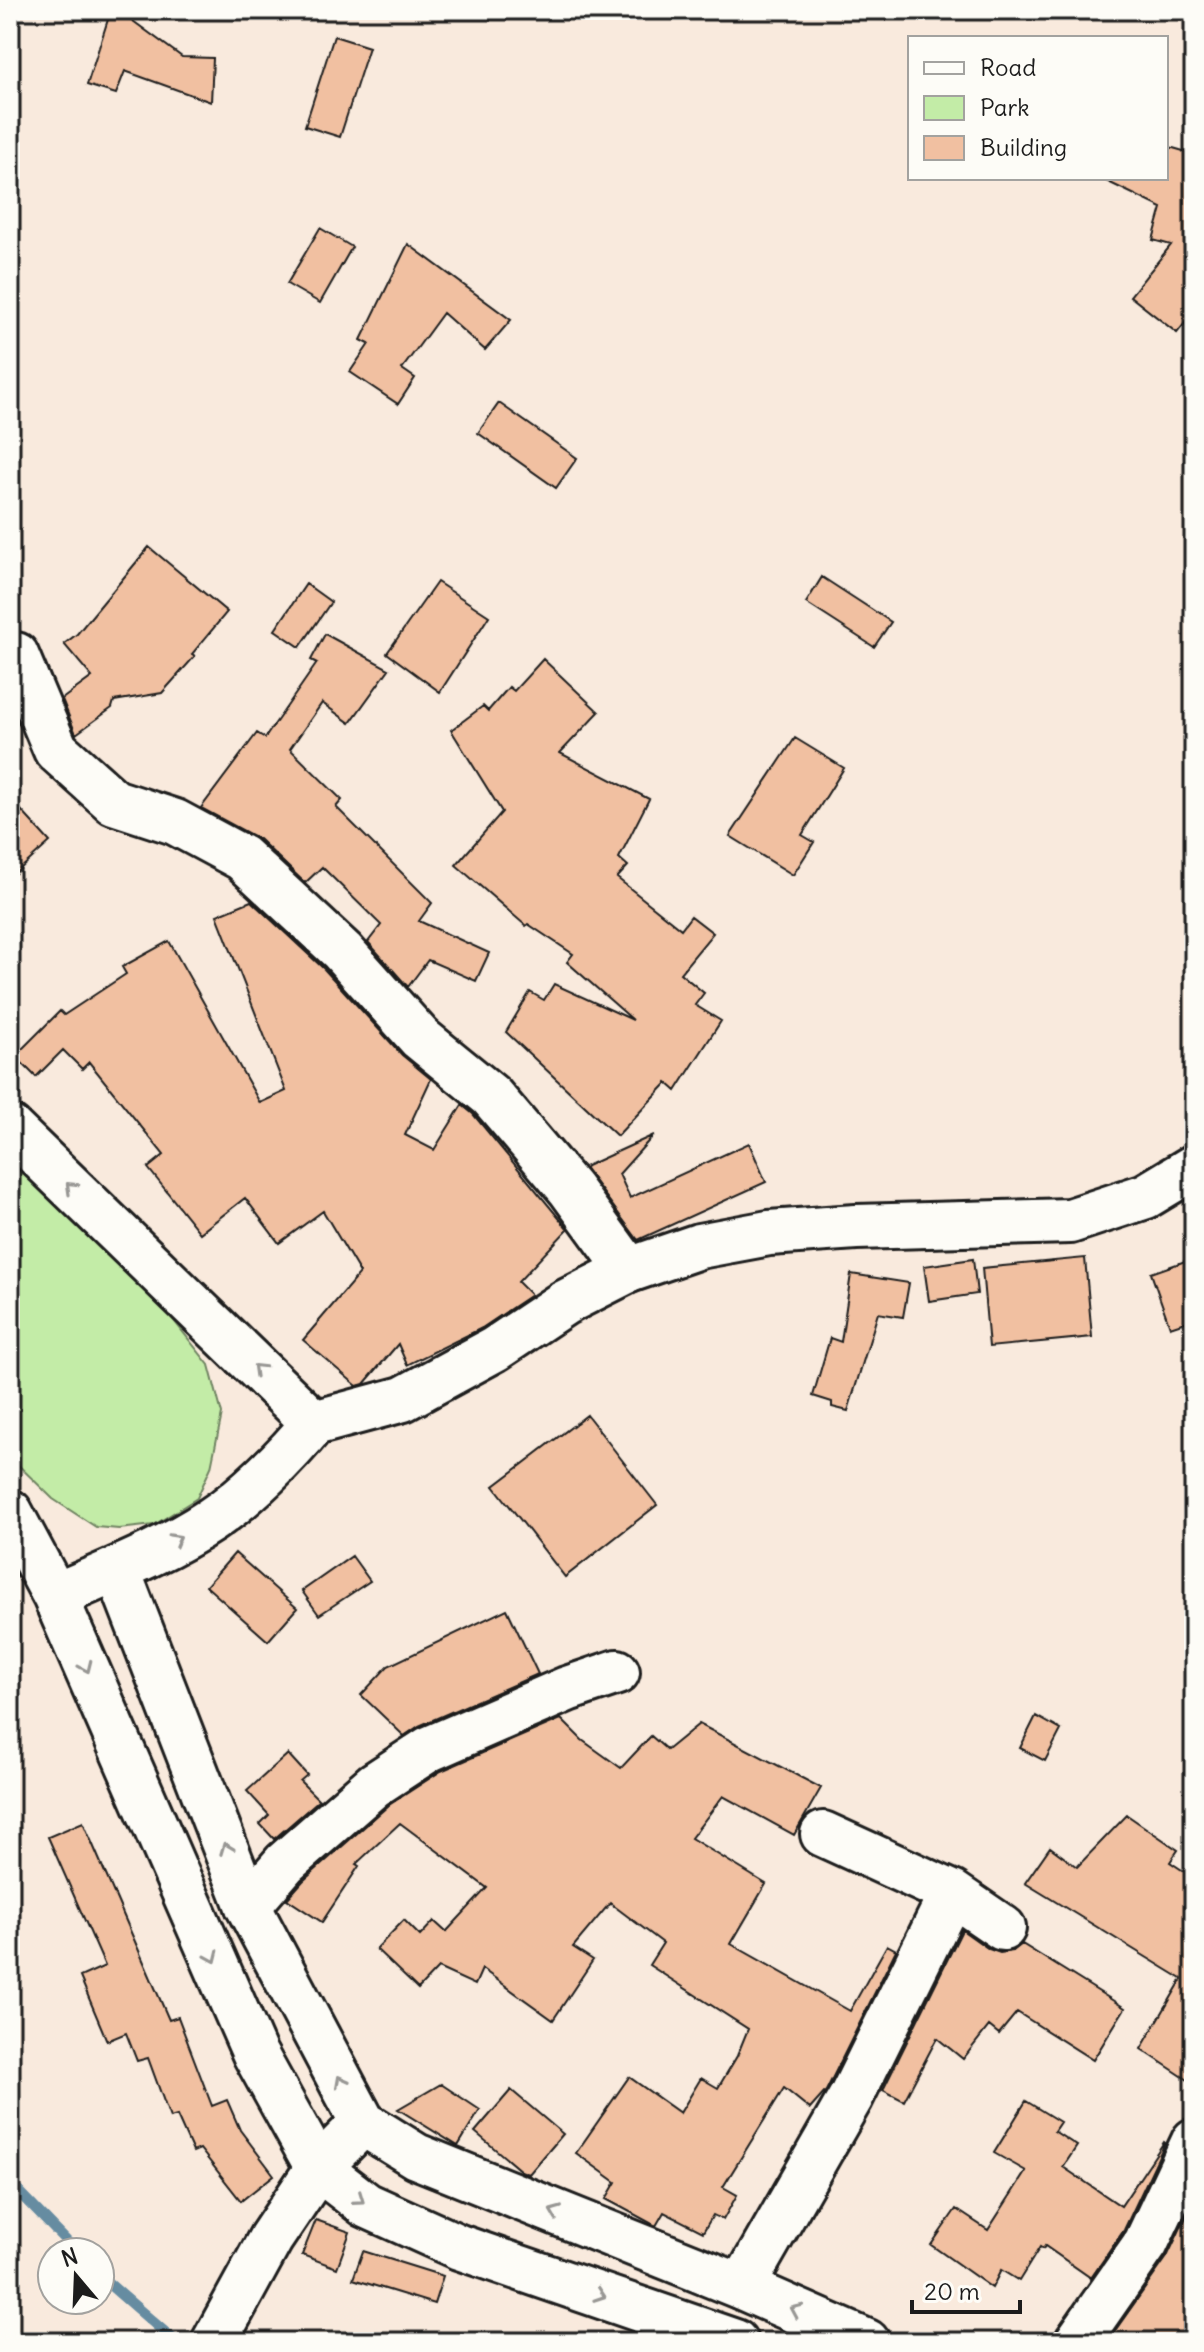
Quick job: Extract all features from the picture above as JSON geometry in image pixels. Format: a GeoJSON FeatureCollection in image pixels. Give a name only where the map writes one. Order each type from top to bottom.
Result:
{"type":"FeatureCollection","features":[{"type":"Feature","properties":{"kind":"main road"},"geometry":{"type":"LineString","coordinates":[[16,655],[56,750],[114,802],[175,822],[242,858],[342,951],[420,1038],[491,1096],[570,1189],[629,1270]]}},
{"type":"Feature","properties":{"kind":"main road"},"geometry":{"type":"LineString","coordinates":[[10,1128],[314,1423]]}},
{"type":"Feature","properties":{"kind":"main road"},"geometry":{"type":"LineString","coordinates":[[55,1596],[117,1569],[212,1519],[287,1455],[314,1423],[403,1399],[495,1349],[564,1303],[629,1270],[699,1246],[769,1233],[856,1227],[1070,1221],[1146,1196],[1194,1167]]}},
{"type":"Feature","properties":{"kind":"main road"},"geometry":{"type":"LineString","coordinates":[[10,1512],[55,1596],[255,2054],[318,2168],[366,2205],[459,2247],[735,2342]]}},
{"type":"Feature","properties":{"kind":"main road"},"geometry":{"type":"LineString","coordinates":[[117,1569],[248,1906],[363,2123],[416,2156],[742,2287],[867,2342]]}},
{"type":"Feature","properties":{"kind":"main road"},"geometry":{"type":"LineString","coordinates":[[248,1906],[285,1863],[374,1785],[429,1749],[567,1689],[617,1672]]}},
{"type":"Feature","properties":{"kind":"main road"},"geometry":{"type":"LineString","coordinates":[[823,1834],[952,1893],[1003,1928]]}},
{"type":"Feature","properties":{"kind":"main road"},"geometry":{"type":"LineString","coordinates":[[742,2287],[851,2097],[952,1893]]}},
{"type":"Feature","properties":{"kind":"main road"},"geometry":{"type":"LineString","coordinates":[[214,2342],[271,2238],[318,2168],[363,2123]]}},
{"type":"Feature","properties":{"kind":"main road"},"geometry":{"type":"LineString","coordinates":[[1077,2342],[1146,2243],[1194,2141]]}},
{"type":"Feature","properties":{"kind":"green space"},"geometry":{"type":"Polygon","coordinates":[[[10,1155],[128,1263],[209,1365],[222,1414],[211,1467],[197,1498],[154,1525],[119,1529],[96,1527],[53,1499],[10,1457],[10,1155]]]}},
{"type":"Feature","properties":{"kind":"building"},"geometry":{"type":"Polygon","coordinates":[[[111,10],[118,10],[182,57],[213,58],[211,102],[125,71],[116,94],[87,85],[111,10]]]}},
{"type":"Feature","properties":{"kind":"building"},"geometry":{"type":"Polygon","coordinates":[[[334,36],[369,47],[340,137],[305,126],[334,36]]]}},
{"type":"Feature","properties":{"kind":"building"},"geometry":{"type":"Polygon","coordinates":[[[1168,147],[1194,154],[1194,312],[1177,333],[1130,296],[1171,245],[1153,240],[1162,208],[1104,180],[1168,180],[1168,147]]]}},
{"type":"Feature","properties":{"kind":"building"},"geometry":{"type":"Polygon","coordinates":[[[320,228],[352,247],[320,303],[287,284],[320,228]]]}},
{"type":"Feature","properties":{"kind":"building"},"geometry":{"type":"Polygon","coordinates":[[[408,244],[511,320],[485,350],[443,313],[402,369],[415,378],[398,404],[350,372],[369,344],[361,340],[408,244]]]}},
{"type":"Feature","properties":{"kind":"building"},"geometry":{"type":"Polygon","coordinates":[[[499,403],[577,458],[556,488],[478,433],[499,403]]]}},
{"type":"Feature","properties":{"kind":"building"},"geometry":{"type":"Polygon","coordinates":[[[149,547],[227,612],[192,654],[195,656],[162,693],[114,701],[112,708],[76,734],[62,699],[92,677],[64,644],[77,634],[149,547]]]}},
{"type":"Feature","properties":{"kind":"building"},"geometry":{"type":"Polygon","coordinates":[[[822,577],[891,622],[874,647],[806,603],[822,577]]]}},
{"type":"Feature","properties":{"kind":"building"},"geometry":{"type":"Polygon","coordinates":[[[437,582],[489,616],[440,692],[387,653],[437,582]]]}},
{"type":"Feature","properties":{"kind":"building"},"geometry":{"type":"Polygon","coordinates":[[[306,584],[331,602],[300,647],[275,630],[306,584]]]}},
{"type":"Feature","properties":{"kind":"building"},"geometry":{"type":"Polygon","coordinates":[[[325,634],[389,669],[350,723],[322,703],[290,749],[342,800],[336,807],[432,903],[419,921],[489,953],[476,981],[428,960],[408,987],[368,942],[381,925],[322,867],[305,883],[259,839],[201,808],[257,733],[265,738],[317,663],[311,660],[325,634]]]}},
{"type":"Feature","properties":{"kind":"building"},"geometry":{"type":"Polygon","coordinates":[[[543,659],[599,712],[560,753],[649,799],[619,858],[628,866],[617,878],[681,929],[691,916],[713,933],[680,973],[704,993],[695,1005],[721,1021],[676,1091],[667,1083],[617,1136],[506,1032],[530,992],[544,1000],[554,984],[633,1020],[567,962],[573,954],[528,924],[526,926],[456,865],[502,812],[451,730],[483,706],[488,711],[509,687],[514,691],[543,659]]]}},
{"type":"Feature","properties":{"kind":"building"},"geometry":{"type":"Polygon","coordinates":[[[795,738],[844,768],[802,835],[814,842],[793,875],[730,836],[795,738]]]}},
{"type":"Feature","properties":{"kind":"building"},"geometry":{"type":"Polygon","coordinates":[[[10,798],[50,842],[10,878],[10,798]]]}},
{"type":"Feature","properties":{"kind":"building"},"geometry":{"type":"Polygon","coordinates":[[[251,901],[324,969],[402,1055],[431,1079],[405,1135],[434,1150],[462,1105],[473,1114],[568,1229],[518,1282],[531,1295],[482,1328],[407,1365],[398,1344],[364,1384],[357,1386],[303,1340],[360,1273],[323,1211],[279,1243],[245,1198],[200,1233],[148,1168],[164,1155],[89,1062],[82,1069],[63,1050],[36,1077],[15,1056],[60,1011],[64,1015],[126,974],[122,967],[169,941],[260,1103],[286,1091],[217,915],[251,901]]]}},
{"type":"Feature","properties":{"kind":"building"},"geometry":{"type":"Polygon","coordinates":[[[654,1135],[619,1174],[630,1198],[749,1143],[766,1182],[638,1240],[584,1167],[654,1135]]]}},
{"type":"Feature","properties":{"kind":"building"},"geometry":{"type":"Polygon","coordinates":[[[1085,1258],[1092,1337],[989,1347],[982,1268],[1085,1258]]]}},
{"type":"Feature","properties":{"kind":"building"},"geometry":{"type":"Polygon","coordinates":[[[1194,1258],[1194,1319],[1170,1327],[1151,1273],[1194,1258]]]}},
{"type":"Feature","properties":{"kind":"building"},"geometry":{"type":"Polygon","coordinates":[[[973,1259],[977,1294],[929,1301],[924,1266],[973,1259]]]}},
{"type":"Feature","properties":{"kind":"building"},"geometry":{"type":"Polygon","coordinates":[[[851,1274],[909,1283],[903,1317],[878,1313],[848,1411],[832,1407],[832,1402],[813,1396],[830,1338],[841,1342],[851,1274]]]}},
{"type":"Feature","properties":{"kind":"building"},"geometry":{"type":"Polygon","coordinates":[[[587,1415],[657,1505],[565,1577],[494,1486],[587,1415]]]}},
{"type":"Feature","properties":{"kind":"building"},"geometry":{"type":"Polygon","coordinates":[[[235,1553],[297,1608],[268,1641],[206,1586],[235,1553]]]}},
{"type":"Feature","properties":{"kind":"building"},"geometry":{"type":"Polygon","coordinates":[[[352,1556],[370,1581],[319,1615],[302,1591],[352,1556]]]}},
{"type":"Feature","properties":{"kind":"building"},"geometry":{"type":"Polygon","coordinates":[[[507,1609],[538,1674],[419,1726],[404,1736],[361,1695],[388,1666],[507,1609]]]}},
{"type":"Feature","properties":{"kind":"building"},"geometry":{"type":"Polygon","coordinates":[[[1036,1716],[1061,1730],[1045,1761],[1020,1748],[1036,1716]]]}},
{"type":"Feature","properties":{"kind":"building"},"geometry":{"type":"Polygon","coordinates":[[[561,1719],[582,1740],[621,1768],[651,1736],[667,1750],[699,1724],[821,1788],[794,1835],[723,1796],[691,1838],[766,1884],[731,1944],[850,2011],[887,1945],[896,1950],[826,2091],[810,2109],[784,2088],[723,2187],[737,2195],[723,2220],[713,2215],[703,2232],[664,2212],[656,2226],[606,2199],[616,2182],[576,2153],[629,2077],[680,2113],[701,2078],[718,2088],[737,2056],[748,2029],[649,1965],[663,1943],[610,1903],[573,1947],[593,1960],[553,2020],[482,1969],[475,1985],[438,1968],[418,1989],[376,1949],[404,1920],[420,1936],[434,1921],[446,1932],[487,1888],[400,1823],[356,1864],[359,1866],[322,1922],[287,1899],[389,1805],[441,1771],[561,1719]]]}},
{"type":"Feature","properties":{"kind":"building"},"geometry":{"type":"Polygon","coordinates":[[[288,1754],[307,1775],[300,1781],[319,1800],[274,1839],[260,1824],[269,1815],[247,1791],[288,1754]]]}},
{"type":"Feature","properties":{"kind":"building"},"geometry":{"type":"Polygon","coordinates":[[[1127,1815],[1178,1850],[1170,1862],[1194,1878],[1194,2084],[1141,2049],[1182,1979],[1025,1883],[1050,1847],[1077,1867],[1127,1815]]]}},
{"type":"Feature","properties":{"kind":"building"},"geometry":{"type":"Polygon","coordinates":[[[83,1822],[169,2020],[178,2017],[212,2106],[227,2100],[240,2130],[274,2175],[241,2201],[200,2149],[193,2152],[177,2116],[170,2118],[148,2058],[137,2061],[126,2033],[107,2041],[80,1977],[105,1966],[48,1837],[83,1822]]]}},
{"type":"Feature","properties":{"kind":"building"},"geometry":{"type":"Polygon","coordinates":[[[962,1930],[1000,1953],[1013,1951],[1022,1944],[1125,2008],[1093,2060],[1017,2012],[999,2034],[989,2026],[963,2059],[937,2038],[904,2101],[883,2090],[962,1930]]]}},
{"type":"Feature","properties":{"kind":"building"},"geometry":{"type":"Polygon","coordinates":[[[441,2084],[480,2110],[458,2146],[398,2109],[441,2084]]]}},
{"type":"Feature","properties":{"kind":"building"},"geometry":{"type":"Polygon","coordinates":[[[511,2090],[563,2134],[529,2174],[521,2171],[475,2132],[511,2090]]]}},
{"type":"Feature","properties":{"kind":"building"},"geometry":{"type":"Polygon","coordinates":[[[1026,2101],[1060,2122],[1054,2131],[1077,2146],[1063,2167],[1121,2206],[1165,2143],[1124,2230],[1091,2278],[1045,2246],[1043,2249],[1040,2247],[1019,2281],[1001,2270],[992,2288],[931,2245],[956,2209],[988,2230],[1026,2171],[994,2153],[1026,2101]]]}},
{"type":"Feature","properties":{"kind":"building"},"geometry":{"type":"Polygon","coordinates":[[[1194,2200],[1194,2317],[1177,2342],[1107,2342],[1167,2257],[1194,2200]]]}},
{"type":"Feature","properties":{"kind":"building"},"geometry":{"type":"Polygon","coordinates":[[[316,2220],[350,2232],[337,2268],[302,2255],[316,2220]]]}},
{"type":"Feature","properties":{"kind":"building"},"geometry":{"type":"Polygon","coordinates":[[[363,2251],[443,2276],[434,2304],[353,2279],[363,2251]]]}},
{"type":"Feature","properties":{"kind":"waterway"},"geometry":{"type":"LineString","coordinates":[[10,2183],[61,2236]]}},
{"type":"Feature","properties":{"kind":"waterway"},"geometry":{"type":"LineString","coordinates":[[116,2290],[176,2342]]}}]}
